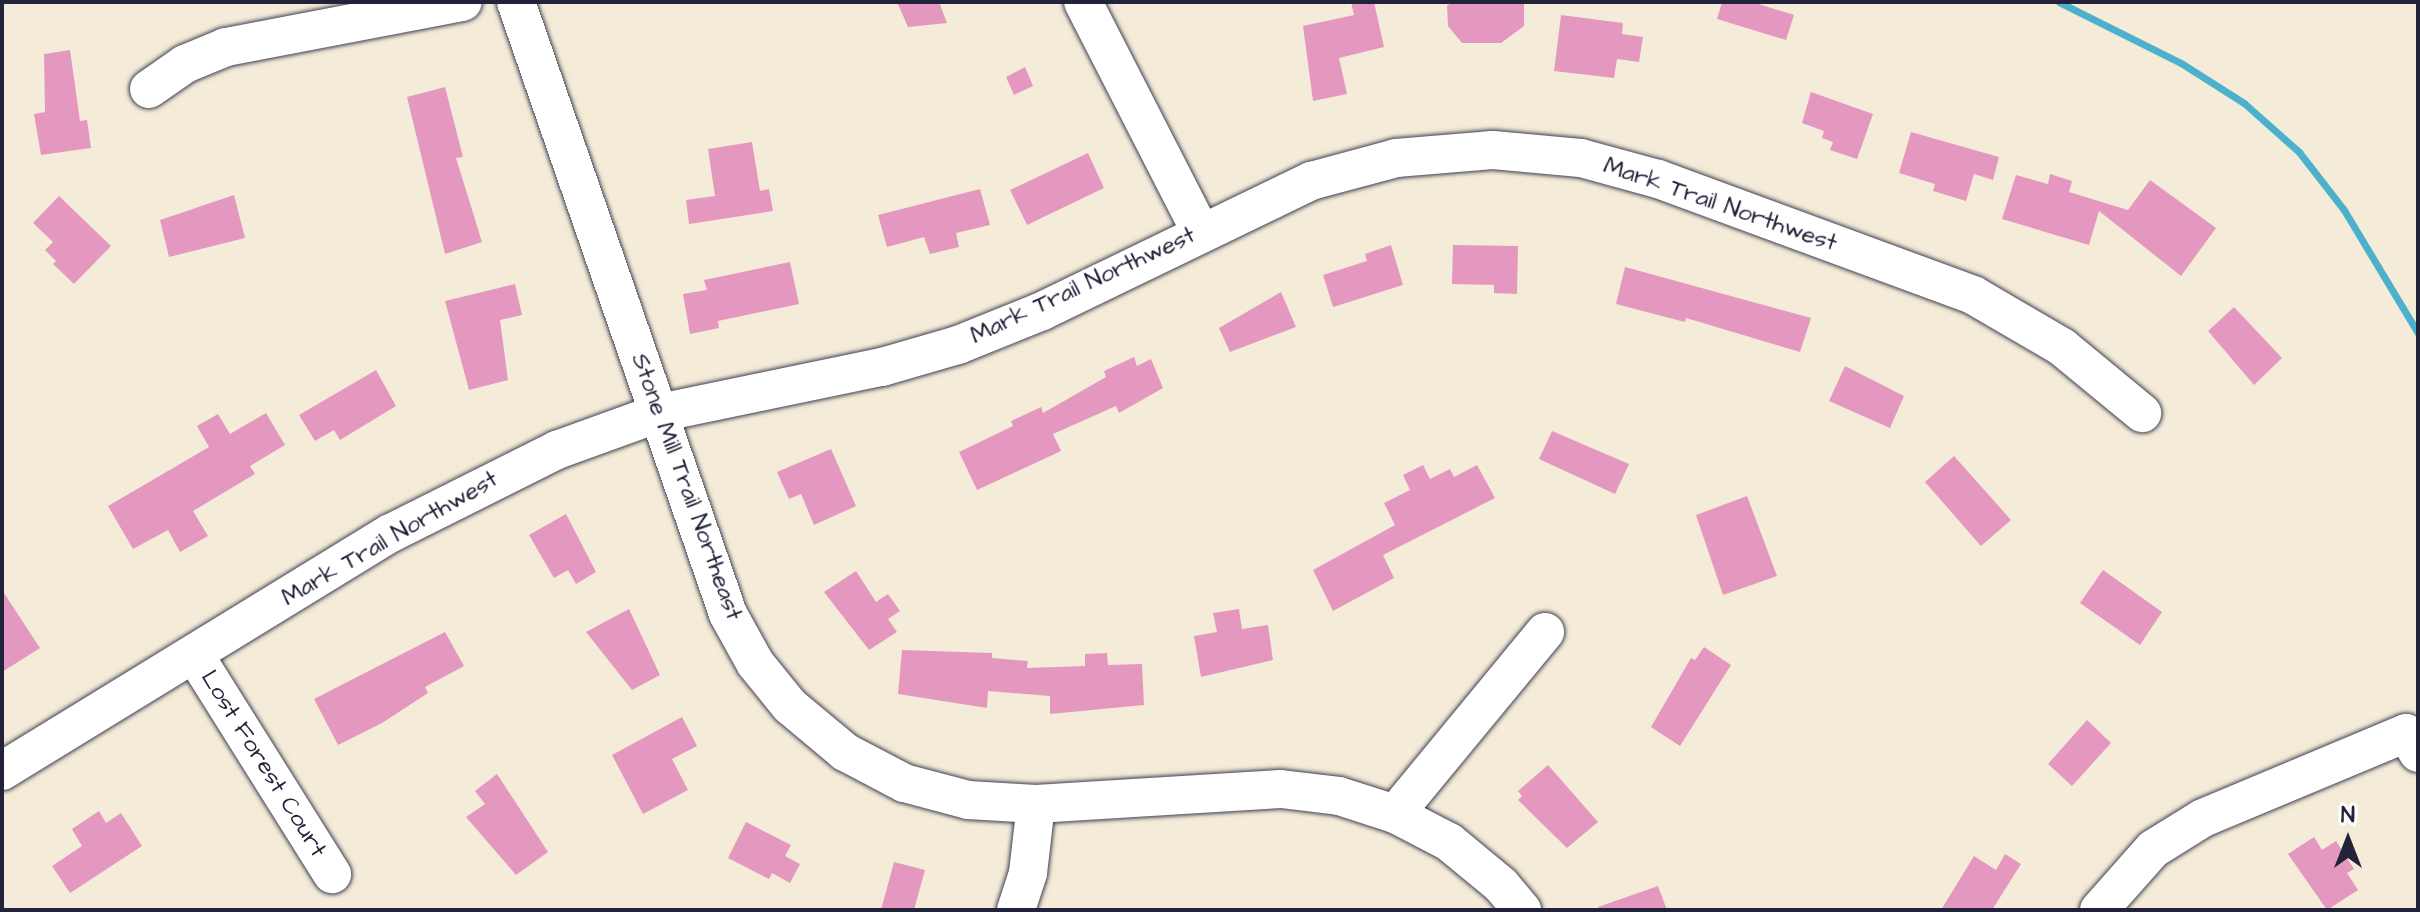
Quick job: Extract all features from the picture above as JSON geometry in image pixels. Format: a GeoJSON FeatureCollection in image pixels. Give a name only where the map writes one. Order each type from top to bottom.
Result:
{"type":"FeatureCollection","features":[{"type":"Feature","properties":{"kind":"street"},"geometry":{"type":"LineString","coordinates":[[149,89],[185,64],[226,47],[463,2]]}},
{"type":"Feature","properties":{"kind":"street","name":"Stone Mill Trail Northeast"},"geometry":{"type":"LineString","coordinates":[[516,2],[728,614],[755,663],[790,706],[845,752],[904,783],[968,800],[1036,804],[1281,789],[1339,796],[1395,814],[1449,842],[1501,885],[1522,910]]}},
{"type":"Feature","properties":{"kind":"street"},"geometry":{"type":"LineString","coordinates":[[1083,2],[1200,231]]}},
{"type":"Feature","properties":{"kind":"street","name":"Mark Trail Northwest"},"geometry":{"type":"LineString","coordinates":[[2,771],[459,495],[557,450],[659,413],[882,367],[958,345],[1042,311],[1200,231],[1311,181],[1396,158],[1493,150],[1581,158],[1658,179],[1973,295],[2062,347],[2142,413]]}},
{"type":"Feature","properties":{"kind":"street"},"geometry":{"type":"LineString","coordinates":[[1395,814],[1545,632]]}},
{"type":"Feature","properties":{"kind":"street","name":"Lost Forest Court"},"geometry":{"type":"LineString","coordinates":[[194,654],[332,874]]}},
{"type":"Feature","properties":{"kind":"street"},"geometry":{"type":"LineString","coordinates":[[2099,910],[2153,849],[2203,818],[2406,733],[2418,753]]}},
{"type":"Feature","properties":{"kind":"street"},"geometry":{"type":"LineString","coordinates":[[1016,910],[1028,873],[1036,804]]}},
{"type":"Feature","properties":{"kind":"building"},"geometry":{"type":"Polygon","coordinates":[[[897,2],[939,2],[947,23],[908,27],[897,2]]]}},
{"type":"Feature","properties":{"kind":"building"},"geometry":{"type":"Polygon","coordinates":[[[1351,2],[1374,2],[1384,47],[1339,58],[1347,94],[1313,101],[1303,26],[1354,15],[1351,2]]]}},
{"type":"Feature","properties":{"kind":"building"},"geometry":{"type":"Polygon","coordinates":[[[1459,2],[1524,2],[1524,26],[1501,43],[1462,43],[1448,26],[1447,5],[1459,2]]]}},
{"type":"Feature","properties":{"kind":"building"},"geometry":{"type":"Polygon","coordinates":[[[1722,2],[1752,2],[1794,15],[1786,40],[1717,19],[1722,2]]]}},
{"type":"Feature","properties":{"kind":"building"},"geometry":{"type":"Polygon","coordinates":[[[1561,15],[1623,23],[1622,34],[1643,37],[1639,62],[1617,59],[1614,78],[1554,71],[1561,15]]]}},
{"type":"Feature","properties":{"kind":"building"},"geometry":{"type":"Polygon","coordinates":[[[70,50],[80,121],[87,120],[91,148],[41,155],[34,114],[45,112],[44,54],[70,50]]]}},
{"type":"Feature","properties":{"kind":"building"},"geometry":{"type":"Polygon","coordinates":[[[1025,67],[1033,86],[1014,95],[1006,77],[1025,67]]]}},
{"type":"Feature","properties":{"kind":"building"},"geometry":{"type":"Polygon","coordinates":[[[445,87],[463,157],[456,158],[482,242],[445,254],[407,97],[445,87]]]}},
{"type":"Feature","properties":{"kind":"building"},"geometry":{"type":"Polygon","coordinates":[[[1811,92],[1873,114],[1857,159],[1830,150],[1833,142],[1822,138],[1824,131],[1802,123],[1811,92]]]}},
{"type":"Feature","properties":{"kind":"building"},"geometry":{"type":"Polygon","coordinates":[[[1911,132],[1999,157],[1993,180],[1974,174],[1966,201],[1933,191],[1935,184],[1899,173],[1911,132]]]}},
{"type":"Feature","properties":{"kind":"building"},"geometry":{"type":"Polygon","coordinates":[[[752,142],[760,191],[769,189],[773,211],[689,224],[686,200],[715,196],[708,149],[752,142]]]}},
{"type":"Feature","properties":{"kind":"building"},"geometry":{"type":"Polygon","coordinates":[[[1088,153],[1104,188],[1027,225],[1010,190],[1088,153]]]}},
{"type":"Feature","properties":{"kind":"building"},"geometry":{"type":"Polygon","coordinates":[[[2050,174],[2072,181],[2069,192],[2128,210],[2150,180],[2216,228],[2181,276],[2099,211],[2089,245],[2002,219],[2016,175],[2048,184],[2050,174]]]}},
{"type":"Feature","properties":{"kind":"building"},"geometry":{"type":"Polygon","coordinates":[[[980,189],[990,225],[956,233],[959,247],[930,254],[924,237],[887,247],[878,215],[980,189]]]}},
{"type":"Feature","properties":{"kind":"building"},"geometry":{"type":"Polygon","coordinates":[[[234,195],[245,238],[169,257],[160,220],[234,195]]]}},
{"type":"Feature","properties":{"kind":"building"},"geometry":{"type":"Polygon","coordinates":[[[59,196],[111,246],[74,284],[53,264],[56,261],[45,250],[53,242],[33,223],[59,196]]]}},
{"type":"Feature","properties":{"kind":"building"},"geometry":{"type":"Polygon","coordinates":[[[1391,245],[1403,285],[1333,307],[1323,275],[1367,261],[1365,254],[1391,245]]]}},
{"type":"Feature","properties":{"kind":"building"},"geometry":{"type":"Polygon","coordinates":[[[1453,245],[1518,246],[1517,294],[1494,293],[1494,285],[1452,284],[1453,245]]]}},
{"type":"Feature","properties":{"kind":"building"},"geometry":{"type":"Polygon","coordinates":[[[790,262],[799,304],[718,321],[719,328],[690,334],[683,294],[707,290],[704,280],[790,262]]]}},
{"type":"Feature","properties":{"kind":"building"},"geometry":{"type":"Polygon","coordinates":[[[1625,267],[1811,318],[1800,352],[1686,318],[1685,322],[1616,304],[1625,267]]]}},
{"type":"Feature","properties":{"kind":"building"},"geometry":{"type":"Polygon","coordinates":[[[515,284],[522,315],[500,320],[508,380],[469,390],[445,301],[515,284]]]}},
{"type":"Feature","properties":{"kind":"building"},"geometry":{"type":"Polygon","coordinates":[[[1281,292],[1296,327],[1230,352],[1219,328],[1281,292]]]}},
{"type":"Feature","properties":{"kind":"building"},"geometry":{"type":"Polygon","coordinates":[[[2234,307],[2282,358],[2254,385],[2208,331],[2234,307]]]}},
{"type":"Feature","properties":{"kind":"building"},"geometry":{"type":"Polygon","coordinates":[[[1134,357],[1137,366],[1151,359],[1163,388],[1119,413],[1116,406],[1053,434],[1061,451],[977,490],[959,452],[1013,426],[1011,421],[1041,407],[1043,413],[1106,377],[1104,371],[1134,357]]]}},
{"type":"Feature","properties":{"kind":"building"},"geometry":{"type":"Polygon","coordinates":[[[1845,366],[1904,396],[1890,428],[1829,401],[1845,366]]]}},
{"type":"Feature","properties":{"kind":"building"},"geometry":{"type":"Polygon","coordinates":[[[376,370],[396,406],[340,440],[334,430],[315,441],[299,415],[376,370]]]}},
{"type":"Feature","properties":{"kind":"building"},"geometry":{"type":"Polygon","coordinates":[[[266,413],[285,445],[250,466],[255,474],[193,511],[208,536],[180,552],[168,530],[133,549],[108,506],[209,447],[197,426],[218,414],[230,434],[266,413]]]}},
{"type":"Feature","properties":{"kind":"building"},"geometry":{"type":"Polygon","coordinates":[[[1552,431],[1629,464],[1615,494],[1539,459],[1552,431]]]}},
{"type":"Feature","properties":{"kind":"building"},"geometry":{"type":"Polygon","coordinates":[[[831,449],[856,506],[814,525],[801,494],[789,499],[777,472],[831,449]]]}},
{"type":"Feature","properties":{"kind":"building"},"geometry":{"type":"Polygon","coordinates":[[[1954,456],[2011,520],[1981,546],[1925,482],[1954,456]]]}},
{"type":"Feature","properties":{"kind":"building"},"geometry":{"type":"Polygon","coordinates":[[[1423,465],[1430,479],[1450,469],[1454,477],[1477,465],[1495,498],[1383,555],[1394,578],[1333,611],[1313,570],[1395,525],[1384,503],[1410,490],[1403,475],[1423,465]]]}},
{"type":"Feature","properties":{"kind":"building"},"geometry":{"type":"Polygon","coordinates":[[[1747,496],[1777,576],[1723,595],[1696,515],[1747,496]]]}},
{"type":"Feature","properties":{"kind":"building"},"geometry":{"type":"Polygon","coordinates":[[[566,514],[596,572],[576,584],[568,570],[554,578],[529,535],[566,514]]]}},
{"type":"Feature","properties":{"kind":"building"},"geometry":{"type":"Polygon","coordinates":[[[2103,570],[2162,612],[2140,645],[2080,603],[2103,570]]]}},
{"type":"Feature","properties":{"kind":"building"},"geometry":{"type":"Polygon","coordinates":[[[856,571],[876,602],[888,594],[900,611],[888,619],[897,632],[869,650],[824,592],[856,571]]]}},
{"type":"Feature","properties":{"kind":"building"},"geometry":{"type":"Polygon","coordinates":[[[2,590],[40,648],[2,672],[2,590]]]}},
{"type":"Feature","properties":{"kind":"building"},"geometry":{"type":"Polygon","coordinates":[[[629,609],[660,675],[632,690],[586,632],[629,609]]]}},
{"type":"Feature","properties":{"kind":"building"},"geometry":{"type":"Polygon","coordinates":[[[1239,609],[1242,629],[1268,625],[1273,660],[1201,677],[1194,636],[1217,632],[1213,613],[1239,609]]]}},
{"type":"Feature","properties":{"kind":"building"},"geometry":{"type":"Polygon","coordinates":[[[445,632],[464,666],[425,687],[428,693],[382,723],[338,745],[314,699],[445,632]]]}},
{"type":"Feature","properties":{"kind":"building"},"geometry":{"type":"Polygon","coordinates":[[[1704,647],[1731,665],[1680,746],[1651,727],[1691,658],[1695,660],[1704,647]]]}},
{"type":"Feature","properties":{"kind":"building"},"geometry":{"type":"Polygon","coordinates":[[[902,650],[992,653],[992,658],[1028,661],[1027,668],[1085,666],[1085,654],[1107,653],[1108,665],[1142,664],[1144,705],[1050,714],[1050,696],[988,691],[987,708],[898,694],[902,650]]]}},
{"type":"Feature","properties":{"kind":"building"},"geometry":{"type":"Polygon","coordinates":[[[682,717],[697,746],[672,759],[688,790],[643,814],[612,755],[682,717]]]}},
{"type":"Feature","properties":{"kind":"building"},"geometry":{"type":"Polygon","coordinates":[[[2087,720],[2111,743],[2072,786],[2048,764],[2087,720]]]}},
{"type":"Feature","properties":{"kind":"building"},"geometry":{"type":"Polygon","coordinates":[[[1548,765],[1598,822],[1567,848],[1518,800],[1522,796],[1518,791],[1548,765]]]}},
{"type":"Feature","properties":{"kind":"building"},"geometry":{"type":"Polygon","coordinates":[[[497,774],[548,852],[516,875],[466,817],[485,804],[475,791],[497,774]]]}},
{"type":"Feature","properties":{"kind":"building"},"geometry":{"type":"Polygon","coordinates":[[[99,811],[106,823],[121,813],[142,846],[70,893],[52,866],[82,846],[72,829],[99,811]]]}},
{"type":"Feature","properties":{"kind":"building"},"geometry":{"type":"Polygon","coordinates":[[[746,822],[791,845],[785,856],[800,864],[790,883],[772,873],[769,879],[728,858],[746,822]]]}},
{"type":"Feature","properties":{"kind":"building"},"geometry":{"type":"Polygon","coordinates":[[[2314,837],[2322,850],[2336,841],[2354,869],[2347,873],[2358,890],[2327,910],[2288,854],[2314,837]]]}},
{"type":"Feature","properties":{"kind":"building"},"geometry":{"type":"Polygon","coordinates":[[[2005,854],[2021,864],[1992,910],[1941,910],[1974,856],[1996,870],[2005,854]]]}},
{"type":"Feature","properties":{"kind":"building"},"geometry":{"type":"Polygon","coordinates":[[[894,862],[925,870],[914,910],[881,910],[894,862]]]}},
{"type":"Feature","properties":{"kind":"building"},"geometry":{"type":"Polygon","coordinates":[[[1658,886],[1667,910],[1599,910],[1598,907],[1658,886]]]}},
{"type":"Feature","properties":{"kind":"waterway"},"geometry":{"type":"LineString","coordinates":[[2059,2],[2181,63],[2244,103],[2299,152],[2344,210],[2418,333]]}}]}
